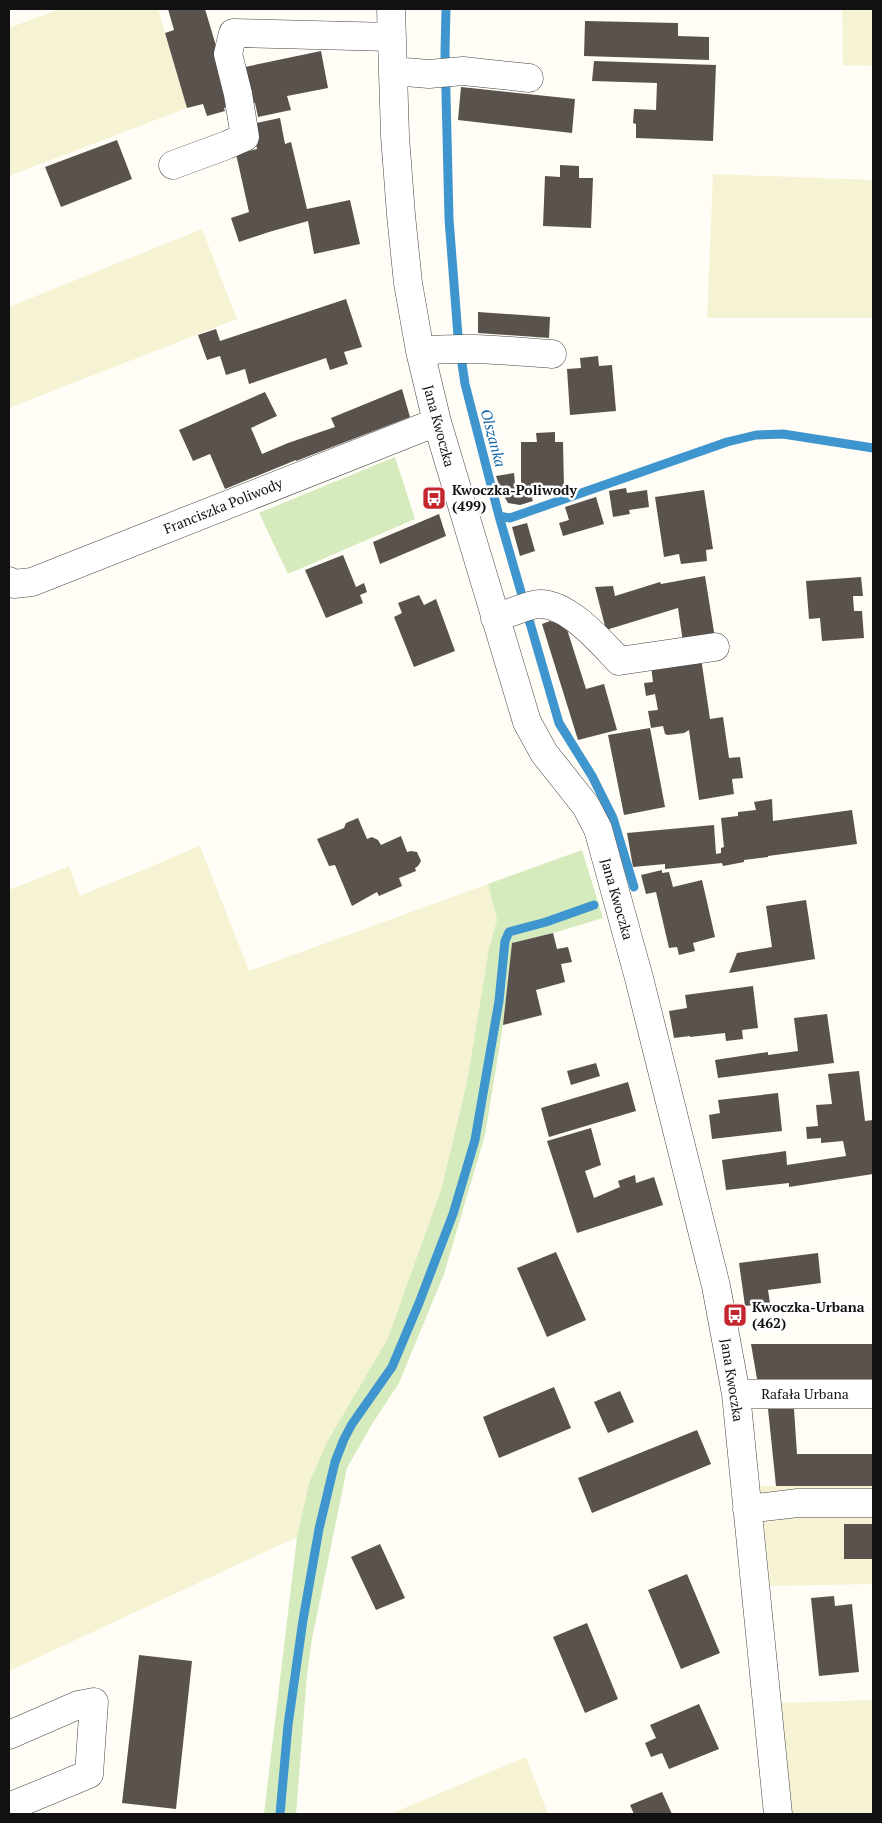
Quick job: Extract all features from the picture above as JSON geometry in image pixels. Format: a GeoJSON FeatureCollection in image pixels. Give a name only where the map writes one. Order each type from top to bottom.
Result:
{"type":"FeatureCollection","features":[{"type":"Feature","properties":{"kind":"street","name":"Jana Kwoczka"},"geometry":{"type":"LineString","coordinates":[[392,9],[393,71],[401,215],[408,283],[430,350],[437,422],[516,611],[527,722],[544,753],[586,806],[598,829],[639,978],[716,1286],[736,1394],[778,1814]]}},
{"type":"Feature","properties":{"kind":"street"},"geometry":{"type":"LineString","coordinates":[[173,165],[245,137],[238,94],[228,54],[233,33],[392,37]]}},
{"type":"Feature","properties":{"kind":"street"},"geometry":{"type":"LineString","coordinates":[[393,71],[430,74],[463,71],[529,78]]}},
{"type":"Feature","properties":{"kind":"street"},"geometry":{"type":"LineString","coordinates":[[430,350],[478,348],[552,354]]}},
{"type":"Feature","properties":{"kind":"street","name":"Franciszka Poliwody"},"geometry":{"type":"LineString","coordinates":[[9,581],[14,584],[32,582],[437,422]]}},
{"type":"Feature","properties":{"kind":"street"},"geometry":{"type":"LineString","coordinates":[[516,611],[555,607],[582,622],[619,661],[715,647]]}},
{"type":"Feature","properties":{"kind":"street","name":"Rafała Urbana"},"geometry":{"type":"LineString","coordinates":[[736,1394],[873,1394]]}},
{"type":"Feature","properties":{"kind":"street"},"geometry":{"type":"LineString","coordinates":[[747,1509],[798,1503],[873,1503]]}},
{"type":"Feature","properties":{"kind":"street"},"geometry":{"type":"LineString","coordinates":[[9,1735],[78,1705],[94,1702],[88,1774],[9,1807]]}},
{"type":"Feature","properties":{"kind":"shaded area"},"geometry":{"type":"Polygon","coordinates":[[[60,9],[158,9],[187,108],[9,176],[9,28],[60,9]]]}},
{"type":"Feature","properties":{"kind":"shaded area"},"geometry":{"type":"Polygon","coordinates":[[[842,9],[873,9],[873,66],[843,65],[842,9]]]}},
{"type":"Feature","properties":{"kind":"shaded area"},"geometry":{"type":"Polygon","coordinates":[[[713,174],[873,180],[873,318],[707,318],[713,174]]]}},
{"type":"Feature","properties":{"kind":"shaded area"},"geometry":{"type":"Polygon","coordinates":[[[202,229],[237,319],[9,408],[9,307],[202,229]]]}},
{"type":"Feature","properties":{"kind":"shaded area"},"geometry":{"type":"Polygon","coordinates":[[[200,846],[249,971],[488,884],[497,920],[489,948],[467,1082],[441,1190],[387,1340],[327,1442],[309,1483],[297,1537],[9,1671],[9,890],[69,866],[80,896],[200,846]]]}},
{"type":"Feature","properties":{"kind":"shaded area"},"geometry":{"type":"Polygon","coordinates":[[[760,1486],[873,1486],[873,1584],[770,1586],[760,1486]]]}},
{"type":"Feature","properties":{"kind":"shaded area"},"geometry":{"type":"Polygon","coordinates":[[[873,1700],[873,1814],[790,1814],[780,1703],[873,1700]]]}},
{"type":"Feature","properties":{"kind":"shaded area"},"geometry":{"type":"Polygon","coordinates":[[[526,1757],[548,1814],[390,1814],[526,1757]]]}},
{"type":"Feature","properties":{"kind":"green space"},"geometry":{"type":"Polygon","coordinates":[[[395,457],[415,519],[288,574],[259,513],[395,457]]]}},
{"type":"Feature","properties":{"kind":"green space"},"geometry":{"type":"Polygon","coordinates":[[[582,850],[603,918],[512,943],[503,1025],[485,1135],[444,1274],[399,1383],[372,1424],[347,1468],[312,1639],[307,1675],[296,1814],[264,1814],[297,1537],[309,1483],[327,1442],[387,1340],[441,1190],[467,1082],[489,948],[497,920],[488,884],[582,850]]]}},
{"type":"Feature","properties":{"kind":"building"},"geometry":{"type":"Polygon","coordinates":[[[168,9],[205,9],[231,96],[230,106],[224,108],[225,111],[207,116],[203,104],[187,108],[165,33],[174,30],[168,9]]]}},
{"type":"Feature","properties":{"kind":"building"},"geometry":{"type":"Polygon","coordinates":[[[585,21],[678,23],[678,36],[709,37],[709,60],[584,56],[585,21]]]}},
{"type":"Feature","properties":{"kind":"building"},"geometry":{"type":"Polygon","coordinates":[[[321,51],[328,88],[287,96],[291,110],[258,117],[255,103],[248,104],[240,68],[321,51]]]}},
{"type":"Feature","properties":{"kind":"building"},"geometry":{"type":"Polygon","coordinates":[[[594,61],[716,65],[713,141],[636,138],[636,124],[633,123],[634,109],[656,110],[657,83],[592,81],[594,61]]]}},
{"type":"Feature","properties":{"kind":"building"},"geometry":{"type":"Polygon","coordinates":[[[461,87],[575,99],[572,133],[458,120],[461,87]]]}},
{"type":"Feature","properties":{"kind":"building"},"geometry":{"type":"Polygon","coordinates":[[[280,118],[285,144],[291,142],[307,209],[350,200],[360,244],[314,254],[308,221],[239,242],[231,218],[249,212],[236,154],[257,149],[252,124],[280,118]]]}},
{"type":"Feature","properties":{"kind":"building"},"geometry":{"type":"Polygon","coordinates":[[[117,140],[132,179],[61,207],[45,167],[117,140]]]}},
{"type":"Feature","properties":{"kind":"building"},"geometry":{"type":"Polygon","coordinates":[[[560,165],[579,166],[579,178],[593,178],[591,228],[543,226],[545,176],[560,177],[560,165]]]}},
{"type":"Feature","properties":{"kind":"building"},"geometry":{"type":"Polygon","coordinates":[[[346,299],[362,347],[344,352],[348,364],[330,370],[326,358],[249,384],[245,369],[226,375],[220,356],[207,360],[198,335],[216,329],[220,341],[346,299]]]}},
{"type":"Feature","properties":{"kind":"building"},"geometry":{"type":"Polygon","coordinates":[[[478,312],[550,317],[549,338],[478,333],[478,312]]]}},
{"type":"Feature","properties":{"kind":"building"},"geometry":{"type":"Polygon","coordinates":[[[598,356],[599,366],[612,365],[616,411],[570,415],[567,369],[581,368],[580,358],[598,356]]]}},
{"type":"Feature","properties":{"kind":"building"},"geometry":{"type":"Polygon","coordinates":[[[402,389],[410,417],[225,489],[210,454],[193,461],[179,430],[265,392],[277,416],[251,428],[262,454],[335,427],[331,418],[402,389]]]}},
{"type":"Feature","properties":{"kind":"building"},"geometry":{"type":"Polygon","coordinates":[[[555,432],[555,442],[563,442],[564,488],[521,488],[521,442],[537,442],[536,433],[555,432]]]}},
{"type":"Feature","properties":{"kind":"building"},"geometry":{"type":"Polygon","coordinates":[[[514,473],[516,495],[530,492],[533,501],[520,505],[508,503],[501,491],[496,476],[514,473]]]}},
{"type":"Feature","properties":{"kind":"building"},"geometry":{"type":"Polygon","coordinates":[[[626,488],[627,493],[647,490],[649,507],[629,510],[630,514],[613,517],[609,491],[626,488]]]}},
{"type":"Feature","properties":{"kind":"building"},"geometry":{"type":"Polygon","coordinates":[[[704,490],[713,549],[706,550],[707,561],[681,564],[679,554],[664,557],[655,497],[704,490]]]}},
{"type":"Feature","properties":{"kind":"building"},"geometry":{"type":"Polygon","coordinates":[[[596,497],[604,524],[563,536],[559,523],[569,520],[565,507],[596,497]]]}},
{"type":"Feature","properties":{"kind":"building"},"geometry":{"type":"Polygon","coordinates":[[[439,514],[446,536],[380,564],[373,542],[439,514]]]}},
{"type":"Feature","properties":{"kind":"building"},"geometry":{"type":"Polygon","coordinates":[[[527,523],[535,551],[520,556],[512,527],[527,523]]]}},
{"type":"Feature","properties":{"kind":"building"},"geometry":{"type":"Polygon","coordinates":[[[343,555],[356,587],[364,583],[367,592],[360,595],[363,603],[326,618],[305,570],[343,555]]]}},
{"type":"Feature","properties":{"kind":"building"},"geometry":{"type":"Polygon","coordinates":[[[705,576],[715,638],[683,642],[678,608],[606,630],[595,587],[613,586],[615,596],[660,582],[661,584],[705,576]]]}},
{"type":"Feature","properties":{"kind":"building"},"geometry":{"type":"Polygon","coordinates":[[[861,577],[863,596],[853,596],[854,611],[862,611],[864,638],[822,641],[820,618],[809,619],[806,581],[861,577]]]}},
{"type":"Feature","properties":{"kind":"building"},"geometry":{"type":"Polygon","coordinates":[[[419,595],[424,605],[436,599],[455,651],[414,667],[394,617],[402,613],[398,603],[419,595]]]}},
{"type":"Feature","properties":{"kind":"building"},"geometry":{"type":"Polygon","coordinates":[[[550,621],[566,626],[586,689],[604,684],[617,730],[578,740],[542,624],[550,621]]]}},
{"type":"Feature","properties":{"kind":"building"},"geometry":{"type":"Polygon","coordinates":[[[701,658],[710,719],[723,717],[729,758],[740,757],[743,778],[732,779],[734,794],[699,800],[689,730],[684,733],[668,735],[665,734],[663,726],[651,728],[648,711],[658,710],[655,694],[646,696],[644,683],[653,682],[651,666],[701,658]]]}},
{"type":"Feature","properties":{"kind":"building"},"geometry":{"type":"Polygon","coordinates":[[[650,728],[665,807],[624,815],[608,735],[650,728]]]}},
{"type":"Feature","properties":{"kind":"building"},"geometry":{"type":"Polygon","coordinates":[[[772,799],[773,821],[852,810],[857,844],[768,856],[723,866],[722,863],[665,869],[665,864],[633,867],[627,833],[714,825],[716,854],[721,853],[721,848],[724,847],[721,818],[738,816],[738,812],[756,810],[754,802],[772,799]]]}},
{"type":"Feature","properties":{"kind":"building"},"geometry":{"type":"Polygon","coordinates":[[[358,818],[367,839],[372,837],[378,840],[381,845],[401,836],[407,852],[417,852],[421,861],[415,868],[416,871],[399,878],[402,886],[379,896],[377,892],[352,906],[335,865],[329,866],[317,839],[344,828],[346,823],[358,818]]]}},
{"type":"Feature","properties":{"kind":"building"},"geometry":{"type":"Polygon","coordinates":[[[662,870],[662,873],[669,872],[673,887],[702,880],[715,937],[693,943],[695,951],[679,955],[677,947],[669,948],[656,892],[646,894],[641,875],[662,870]]]}},
{"type":"Feature","properties":{"kind":"building"},"geometry":{"type":"Polygon","coordinates":[[[806,900],[815,959],[729,973],[737,953],[772,947],[766,906],[806,900]]]}},
{"type":"Feature","properties":{"kind":"building"},"geometry":{"type":"Polygon","coordinates":[[[553,933],[557,949],[568,947],[572,962],[561,964],[565,982],[536,990],[542,1015],[503,1025],[512,943],[553,933]]]}},
{"type":"Feature","properties":{"kind":"building"},"geometry":{"type":"Polygon","coordinates":[[[753,986],[758,1028],[742,1030],[743,1039],[726,1041],[725,1033],[674,1038],[669,1011],[687,1008],[685,995],[753,986]]]}},
{"type":"Feature","properties":{"kind":"building"},"geometry":{"type":"Polygon","coordinates":[[[827,1014],[834,1063],[718,1078],[715,1060],[768,1052],[768,1055],[798,1051],[794,1018],[827,1014]]]}},
{"type":"Feature","properties":{"kind":"building"},"geometry":{"type":"Polygon","coordinates":[[[596,1063],[600,1076],[571,1085],[567,1071],[596,1063]]]}},
{"type":"Feature","properties":{"kind":"building"},"geometry":{"type":"Polygon","coordinates":[[[859,1071],[865,1121],[873,1120],[873,1174],[789,1187],[789,1183],[726,1190],[722,1160],[786,1151],[787,1165],[846,1156],[843,1141],[821,1143],[821,1138],[807,1139],[806,1127],[818,1126],[816,1105],[832,1104],[828,1074],[859,1071]]]}},
{"type":"Feature","properties":{"kind":"building"},"geometry":{"type":"Polygon","coordinates":[[[628,1082],[636,1111],[549,1137],[541,1108],[628,1082]]]}},
{"type":"Feature","properties":{"kind":"building"},"geometry":{"type":"Polygon","coordinates":[[[778,1093],[782,1131],[712,1139],[709,1115],[720,1113],[718,1100],[778,1093]]]}},
{"type":"Feature","properties":{"kind":"building"},"geometry":{"type":"Polygon","coordinates":[[[591,1128],[601,1165],[585,1171],[594,1198],[620,1187],[618,1181],[635,1175],[636,1183],[654,1177],[663,1205],[577,1233],[547,1141],[591,1128]]]}},
{"type":"Feature","properties":{"kind":"building"},"geometry":{"type":"Polygon","coordinates":[[[556,1252],[586,1320],[547,1337],[517,1268],[556,1252]]]}},
{"type":"Feature","properties":{"kind":"building"},"geometry":{"type":"Polygon","coordinates":[[[818,1253],[821,1283],[768,1290],[770,1303],[745,1306],[739,1263],[818,1253]]]}},
{"type":"Feature","properties":{"kind":"building"},"geometry":{"type":"Polygon","coordinates":[[[751,1344],[873,1344],[873,1379],[757,1379],[751,1344]]]}},
{"type":"Feature","properties":{"kind":"building"},"geometry":{"type":"Polygon","coordinates":[[[554,1387],[571,1428],[499,1458],[483,1417],[554,1387]]]}},
{"type":"Feature","properties":{"kind":"building"},"geometry":{"type":"Polygon","coordinates":[[[620,1391],[634,1422],[608,1433],[594,1402],[620,1391]]]}},
{"type":"Feature","properties":{"kind":"building"},"geometry":{"type":"Polygon","coordinates":[[[768,1409],[794,1409],[797,1454],[873,1454],[873,1486],[776,1486],[768,1409]]]}},
{"type":"Feature","properties":{"kind":"building"},"geometry":{"type":"Polygon","coordinates":[[[697,1430],[711,1464],[592,1513],[578,1478],[697,1430]]]}},
{"type":"Feature","properties":{"kind":"building"},"geometry":{"type":"Polygon","coordinates":[[[844,1524],[873,1524],[873,1559],[844,1559],[844,1524]]]}},
{"type":"Feature","properties":{"kind":"building"},"geometry":{"type":"Polygon","coordinates":[[[380,1544],[405,1598],[376,1610],[351,1557],[380,1544]]]}},
{"type":"Feature","properties":{"kind":"building"},"geometry":{"type":"Polygon","coordinates":[[[687,1574],[720,1653],[681,1669],[648,1590],[687,1574]]]}},
{"type":"Feature","properties":{"kind":"building"},"geometry":{"type":"Polygon","coordinates":[[[834,1596],[835,1606],[852,1604],[859,1672],[819,1676],[811,1598],[834,1596]]]}},
{"type":"Feature","properties":{"kind":"building"},"geometry":{"type":"Polygon","coordinates":[[[587,1623],[618,1699],[585,1713],[553,1637],[587,1623]]]}},
{"type":"Feature","properties":{"kind":"building"},"geometry":{"type":"Polygon","coordinates":[[[139,1655],[192,1661],[176,1809],[122,1803],[139,1655]]]}},
{"type":"Feature","properties":{"kind":"building"},"geometry":{"type":"Polygon","coordinates":[[[699,1704],[719,1749],[669,1769],[662,1753],[651,1757],[645,1743],[656,1738],[650,1725],[699,1704]]]}},
{"type":"Feature","properties":{"kind":"building"},"geometry":{"type":"Polygon","coordinates":[[[662,1792],[672,1814],[634,1814],[630,1805],[662,1792]]]}},
{"type":"Feature","properties":{"kind":"waterway","name":"Olszanka"},"geometry":{"type":"LineString","coordinates":[[446,9],[445,52],[449,219],[458,336],[465,384],[499,516],[559,723],[592,776],[613,818],[634,887]]}},
{"type":"Feature","properties":{"kind":"waterway","name":"Olszanka"},"geometry":{"type":"LineString","coordinates":[[499,516],[510,518],[727,442],[756,435],[783,434],[873,448]]}},
{"type":"Feature","properties":{"kind":"waterway"},"geometry":{"type":"LineString","coordinates":[[280,1814],[288,1725],[303,1620],[319,1529],[335,1462],[352,1424],[392,1367],[453,1214],[475,1140],[499,1001],[505,941],[509,932],[546,922],[594,905]]}},
{"type":"Feature","properties":{"kind":"place","name":"Kwoczka-Poliwody (499)"},"geometry":{"type":"Point","coordinates":[434,498]}},
{"type":"Feature","properties":{"kind":"place","name":"Kwoczka-Urbana (462)"},"geometry":{"type":"Point","coordinates":[735,1315]}}]}
